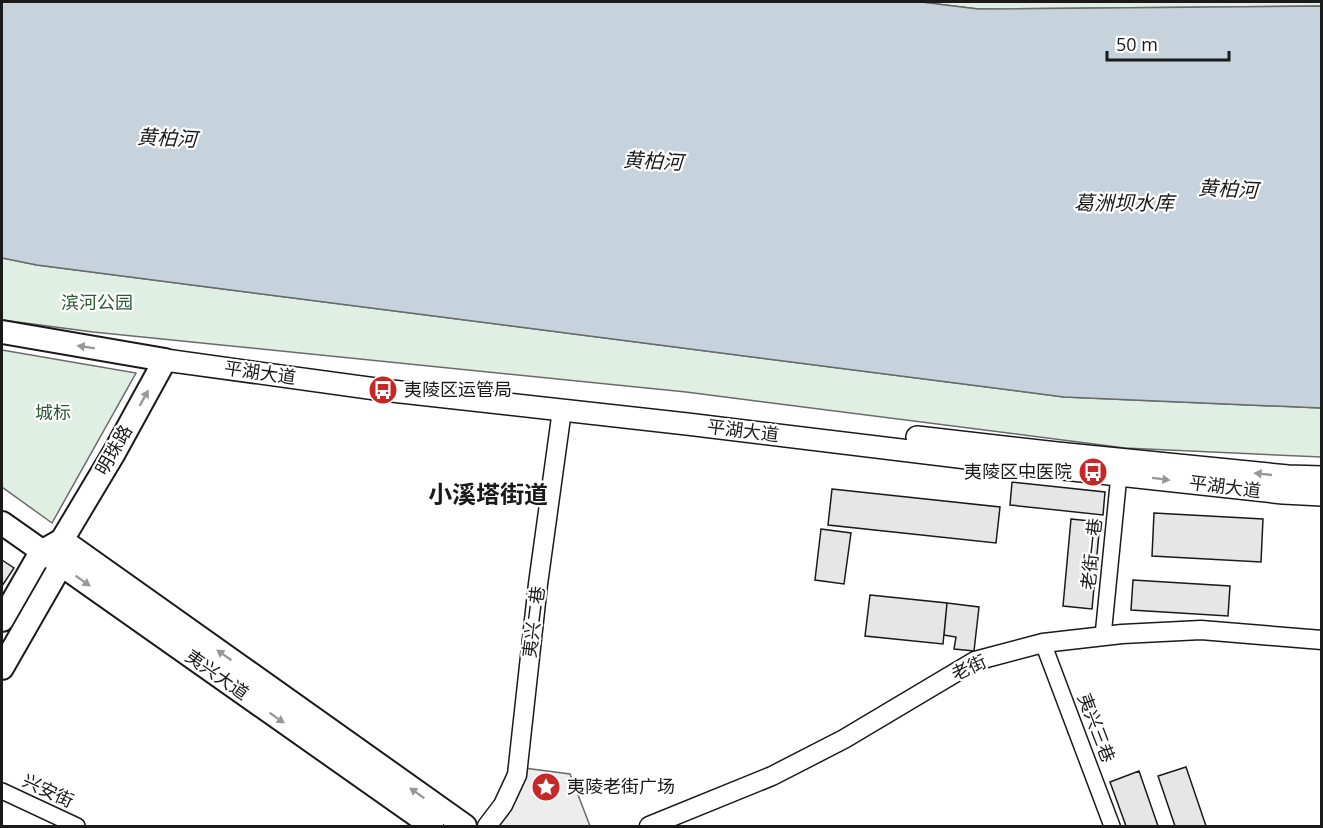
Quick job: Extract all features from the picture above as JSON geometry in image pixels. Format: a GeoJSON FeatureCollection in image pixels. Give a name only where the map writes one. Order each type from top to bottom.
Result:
{"type":"FeatureCollection","features":[{"type":"Feature","properties":{"kind":"main road","name":"平湖大道"},"geometry":{"type":"LineString","coordinates":[[2,332],[165,360],[383,390],[1283,494],[1322,495]]}},
{"type":"Feature","properties":{"kind":"main road","name":"平湖大道"},"geometry":{"type":"LineString","coordinates":[[165,360],[202,356],[1057,453],[1288,476],[1322,477]]}},
{"type":"Feature","properties":{"kind":"main road","name":"明珠路"},"geometry":{"type":"LineString","coordinates":[[2,669],[61,565],[62,540],[114,453],[165,360]]}},
{"type":"Feature","properties":{"kind":"main road","name":"夷兴大道"},"geometry":{"type":"LineString","coordinates":[[2,523],[432,826]]}},
{"type":"Feature","properties":{"kind":"main road","name":"明珠路"},"geometry":{"type":"LineString","coordinates":[[41,552],[62,540]]}},
{"type":"Feature","properties":{"kind":"main road","name":"夷兴大道"},"geometry":{"type":"LineString","coordinates":[[62,540],[465,826]]}},
{"type":"Feature","properties":{"kind":"main road"},"geometry":{"type":"LineString","coordinates":[[2,620],[41,552]]}},
{"type":"Feature","properties":{"kind":"street","name":"夷兴二巷"},"geometry":{"type":"LineString","coordinates":[[488,826],[503,805],[517,774],[537,596],[562,410]]}},
{"type":"Feature","properties":{"kind":"street","name":"老街一巷"},"geometry":{"type":"LineString","coordinates":[[1103,636],[1119,475]]}},
{"type":"Feature","properties":{"kind":"street","name":"老街"},"geometry":{"type":"LineString","coordinates":[[649,826],[772,776],[843,739],[975,661],[1043,643],[1103,636],[1201,630],[1322,640]]}},
{"type":"Feature","properties":{"kind":"street","name":"夷兴三巷"},"geometry":{"type":"LineString","coordinates":[[1043,643],[1112,826]]}},
{"type":"Feature","properties":{"kind":"street","name":"兴安街"},"geometry":{"type":"LineString","coordinates":[[2,791],[77,826]]}},
{"type":"Feature","properties":{"kind":"green space"},"geometry":{"type":"Polygon","coordinates":[[[921,2],[1321,2],[1322,6],[978,9],[921,2]]]}},
{"type":"Feature","properties":{"kind":"green space","name":"滨河公园"},"geometry":{"type":"Polygon","coordinates":[[[2,258],[37,265],[1064,397],[1321,408],[1321,457],[1125,448],[686,392],[93,332],[2,320],[2,258]]]}},
{"type":"Feature","properties":{"kind":"green space","name":"城标"},"geometry":{"type":"Polygon","coordinates":[[[2,350],[136,373],[52,523],[2,487],[2,350]]]}},
{"type":"Feature","properties":{"kind":"shaded area","name":"夷陵老街广场"},"geometry":{"type":"Polygon","coordinates":[[[524,768],[570,774],[590,826],[496,826],[524,768]]]}},
{"type":"Feature","properties":{"kind":"water","name":"葛洲坝水库"},"geometry":{"type":"Polygon","coordinates":[[[2,2],[921,2],[978,9],[1321,6],[1321,408],[1064,397],[37,265],[2,258],[2,2]]]}},
{"type":"Feature","properties":{"kind":"building"},"geometry":{"type":"Polygon","coordinates":[[[1012,482],[1105,492],[1103,515],[1010,505],[1012,482]]]}},
{"type":"Feature","properties":{"kind":"building"},"geometry":{"type":"Polygon","coordinates":[[[832,489],[1000,507],[996,543],[828,525],[832,489]]]}},
{"type":"Feature","properties":{"kind":"building"},"geometry":{"type":"Polygon","coordinates":[[[1154,513],[1263,519],[1261,562],[1152,556],[1154,513]]]}},
{"type":"Feature","properties":{"kind":"building"},"geometry":{"type":"Polygon","coordinates":[[[1071,519],[1100,522],[1092,609],[1063,606],[1071,519]]]}},
{"type":"Feature","properties":{"kind":"building"},"geometry":{"type":"Polygon","coordinates":[[[821,529],[851,533],[844,584],[815,580],[821,529]]]}},
{"type":"Feature","properties":{"kind":"building"},"geometry":{"type":"Polygon","coordinates":[[[2,560],[14,568],[2,586],[2,560]]]}},
{"type":"Feature","properties":{"kind":"building"},"geometry":{"type":"Polygon","coordinates":[[[1133,580],[1230,586],[1228,616],[1131,610],[1133,580]]]}},
{"type":"Feature","properties":{"kind":"building"},"geometry":{"type":"Polygon","coordinates":[[[870,595],[947,603],[943,644],[865,636],[870,595]]]}},
{"type":"Feature","properties":{"kind":"building"},"geometry":{"type":"Polygon","coordinates":[[[947,603],[979,607],[974,651],[954,649],[956,637],[944,635],[947,603]]]}},
{"type":"Feature","properties":{"kind":"building"},"geometry":{"type":"Polygon","coordinates":[[[1186,767],[1206,826],[1175,826],[1158,776],[1186,767]]]}},
{"type":"Feature","properties":{"kind":"building"},"geometry":{"type":"Polygon","coordinates":[[[1139,771],[1158,826],[1126,826],[1110,782],[1139,771]]]}},
{"type":"Feature","properties":{"kind":"place","name":"夷陵区运管局"},"geometry":{"type":"Point","coordinates":[383,390]}},
{"type":"Feature","properties":{"kind":"place","name":"夷陵区中医院"},"geometry":{"type":"Point","coordinates":[1093,472]}},
{"type":"Feature","properties":{"kind":"place","name":"夷陵老街广场"},"geometry":{"type":"Point","coordinates":[546,787]}},
{"type":"Feature","properties":{"kind":"district","name":"小溪塔街道"},"geometry":{"type":"Point","coordinates":[488,495]}},
{"type":"Feature","properties":{"kind":"water label","name":"黄柏河"},"geometry":{"type":"Point","coordinates":[167,138]}},
{"type":"Feature","properties":{"kind":"water label","name":"黄柏河"},"geometry":{"type":"Point","coordinates":[653,161]}},
{"type":"Feature","properties":{"kind":"water label","name":"黄柏河"},"geometry":{"type":"Point","coordinates":[1228,189]}}]}
